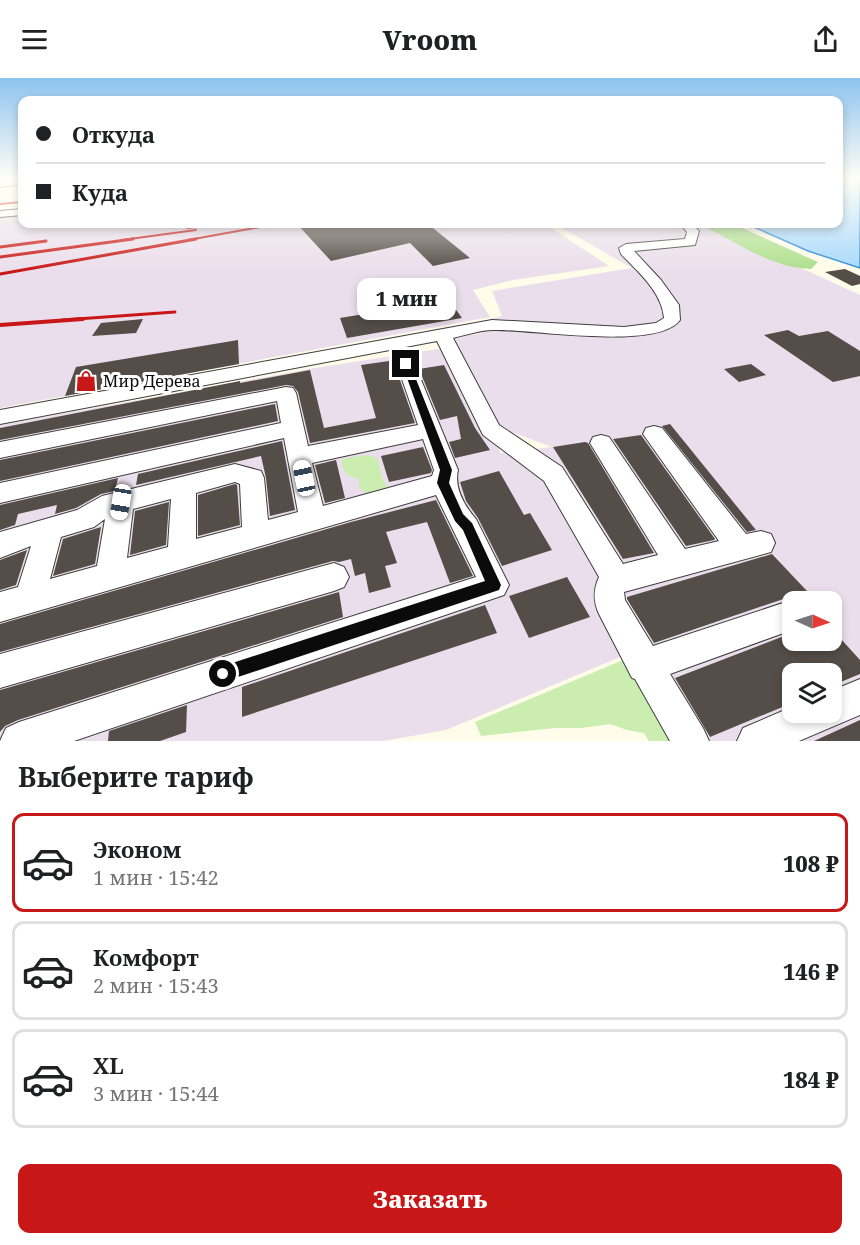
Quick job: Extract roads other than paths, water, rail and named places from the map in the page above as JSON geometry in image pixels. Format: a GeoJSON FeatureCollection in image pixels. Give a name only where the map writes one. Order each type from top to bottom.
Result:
{"type":"FeatureCollection","features":[{"type":"Feature","properties":{"kind":"street"},"geometry":{"type":"LineString","coordinates":[[0,214],[18,212]]}},
{"type":"Feature","properties":{"kind":"street"},"geometry":{"type":"LineString","coordinates":[[0,417],[443,336],[492,325],[624,332],[660,327],[672,320],[671,304],[656,283],[626,251],[626,248],[690,242],[693,231],[690,228]]}},
{"type":"Feature","properties":{"kind":"street"},"geometry":{"type":"LineString","coordinates":[[443,336],[491,430],[553,474],[616,579]]}},
{"type":"Feature","properties":{"kind":"street"},"geometry":{"type":"LineString","coordinates":[[20,741],[494,585],[443,483],[446,470],[406,364]]}},
{"type":"Feature","properties":{"kind":"street"},"geometry":{"type":"LineString","coordinates":[[0,450],[286,393],[313,519]]}},
{"type":"Feature","properties":{"kind":"street"},"geometry":{"type":"LineString","coordinates":[[0,493],[293,428]]}},
{"type":"Feature","properties":{"kind":"street"},"geometry":{"type":"LineString","coordinates":[[299,457],[430,430]]}},
{"type":"Feature","properties":{"kind":"street"},"geometry":{"type":"LineString","coordinates":[[654,434],[750,546],[616,579],[609,588],[610,604],[644,666],[690,741]]}},
{"type":"Feature","properties":{"kind":"street"},"geometry":{"type":"LineString","coordinates":[[600,443],[679,564]]}},
{"type":"Feature","properties":{"kind":"street"},"geometry":{"type":"LineString","coordinates":[[0,546],[10,540],[86,519],[102,507],[235,473],[252,478],[256,535]]}},
{"type":"Feature","properties":{"kind":"street"},"geometry":{"type":"LineString","coordinates":[[0,607],[443,483]]}},
{"type":"Feature","properties":{"kind":"street"},"geometry":{"type":"LineString","coordinates":[[182,556],[184,487]]}},
{"type":"Feature","properties":{"kind":"street"},"geometry":{"type":"LineString","coordinates":[[110,576],[121,502]]}},
{"type":"Feature","properties":{"kind":"street"},"geometry":{"type":"LineString","coordinates":[[29,599],[50,529]]}},
{"type":"Feature","properties":{"kind":"street"},"geometry":{"type":"LineString","coordinates":[[0,671],[334,577]]}},
{"type":"Feature","properties":{"kind":"street"},"geometry":{"type":"LineString","coordinates":[[644,666],[782,618]]}},
{"type":"Feature","properties":{"kind":"street"},"geometry":{"type":"LineString","coordinates":[[842,704],[860,697]]}},
{"type":"Feature","properties":{"kind":"street"},"geometry":{"type":"LineString","coordinates":[[756,741],[798,723]]}},
{"type":"Feature","properties":{"kind":"water"},"geometry":{"type":"Polygon","coordinates":[[[843,209],[860,209],[860,268],[808,251],[756,228],[843,228],[843,209]]]}},
{"type":"Feature","properties":{"kind":"railway"},"geometry":{"type":"LineString","coordinates":[[188,240],[255,228]]}},
{"type":"Feature","properties":{"kind":"railway"},"geometry":{"type":"LineString","coordinates":[[122,240],[196,230]]}},
{"type":"Feature","properties":{"kind":"railway"},"geometry":{"type":"LineString","coordinates":[[0,257],[133,239]]}},
{"type":"Feature","properties":{"kind":"railway"},"geometry":{"type":"LineString","coordinates":[[0,274],[196,239]]}},
{"type":"Feature","properties":{"kind":"railway"},"geometry":{"type":"LineString","coordinates":[[0,247],[46,241]]}},
{"type":"Feature","properties":{"kind":"railway"},"geometry":{"type":"LineString","coordinates":[[63,320],[175,312]]}},
{"type":"Feature","properties":{"kind":"railway"},"geometry":{"type":"LineString","coordinates":[[0,325],[83,319]]}},
{"type":"Feature","properties":{"kind":"place","name":"Мир Дерева"},"geometry":{"type":"Point","coordinates":[86,381]}}]}
